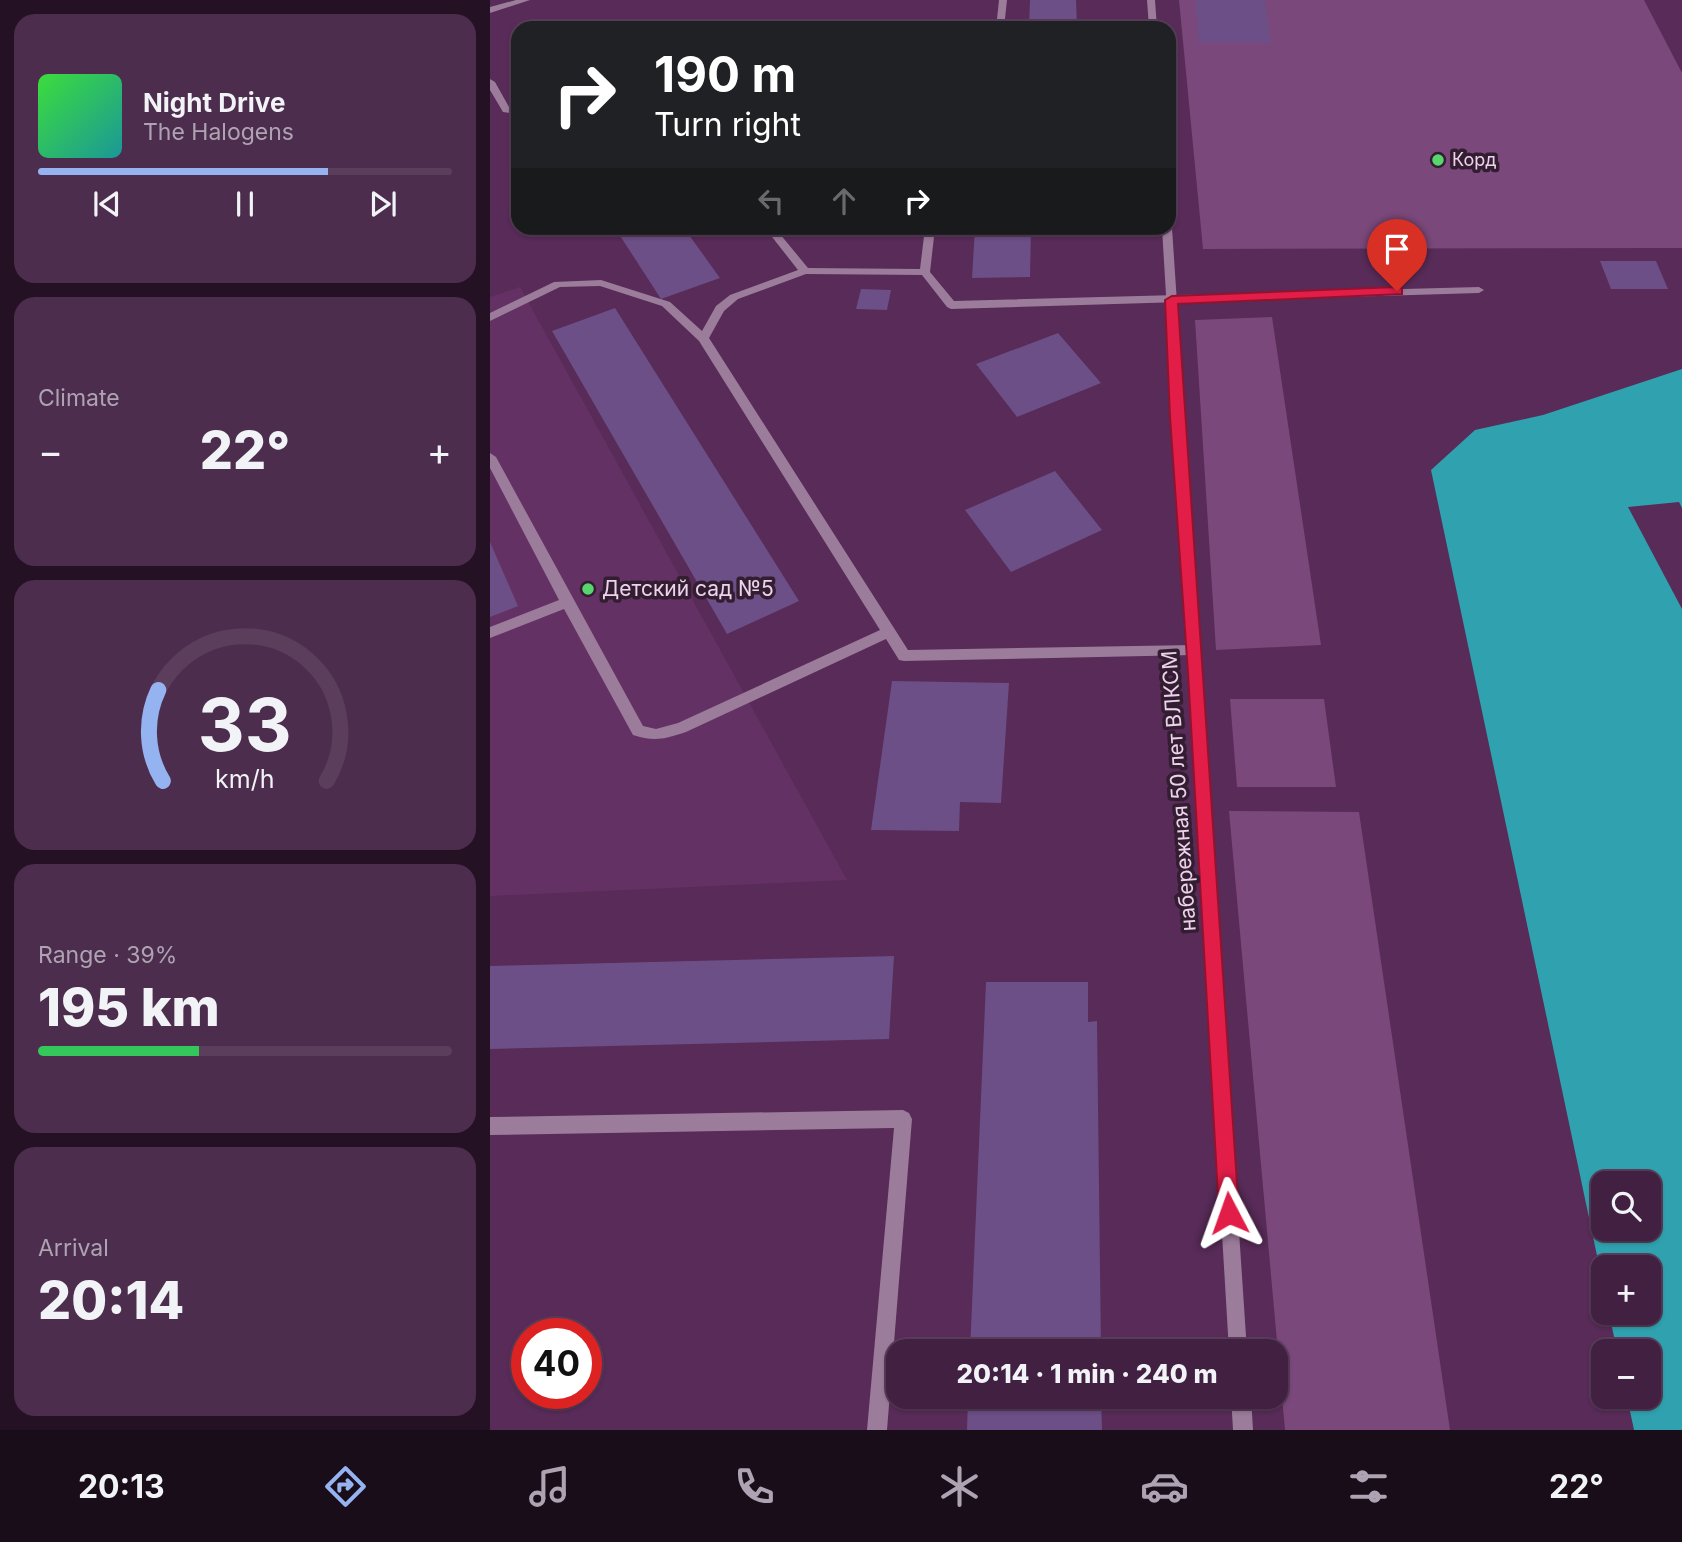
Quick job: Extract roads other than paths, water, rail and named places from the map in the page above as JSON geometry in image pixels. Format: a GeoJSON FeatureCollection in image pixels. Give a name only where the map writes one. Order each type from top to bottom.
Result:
{"type":"FeatureCollection","features":[{"type":"Feature","properties":{"kind":"street"},"geometry":{"type":"LineString","coordinates":[[490,10],[526,0]]}},
{"type":"Feature","properties":{"kind":"street"},"geometry":{"type":"LineString","coordinates":[[1001,21],[1003,0]]}},
{"type":"Feature","properties":{"kind":"street"},"geometry":{"type":"LineString","coordinates":[[1151,0],[1152,21]]}},
{"type":"Feature","properties":{"kind":"street"},"geometry":{"type":"LineString","coordinates":[[490,82],[506,110],[511,110]]}},
{"type":"Feature","properties":{"kind":"street"},"geometry":{"type":"LineString","coordinates":[[776,235],[805,271]]}},
{"type":"Feature","properties":{"kind":"street"},"geometry":{"type":"LineString","coordinates":[[929,235],[925,272],[951,305],[1172,300],[1289,293],[1479,290]]}},
{"type":"Feature","properties":{"kind":"street","name":"набережная 50 лет ВЛКСМ"},"geometry":{"type":"LineString","coordinates":[[1167,235],[1237,1339]]}},
{"type":"Feature","properties":{"kind":"street"},"geometry":{"type":"LineString","coordinates":[[704,338],[720,309],[734,297],[805,271],[925,272]]}},
{"type":"Feature","properties":{"kind":"street"},"geometry":{"type":"LineString","coordinates":[[490,317],[558,284],[601,283],[666,304],[704,338],[904,656],[1194,650]]}},
{"type":"Feature","properties":{"kind":"street"},"geometry":{"type":"LineString","coordinates":[[490,457],[638,731],[656,735],[681,728],[888,632]]}},
{"type":"Feature","properties":{"kind":"street"},"geometry":{"type":"LineString","coordinates":[[490,633],[567,602]]}},
{"type":"Feature","properties":{"kind":"street"},"geometry":{"type":"LineString","coordinates":[[490,1126],[903,1119],[877,1430]]}},
{"type":"Feature","properties":{"kind":"street"},"geometry":{"type":"LineString","coordinates":[[1242,1409],[1243,1430]]}},
{"type":"Feature","properties":{"kind":"place","name":"Корд"},"geometry":{"type":"Point","coordinates":[1438,160]}},
{"type":"Feature","properties":{"kind":"place","name":"Детский сад №5"},"geometry":{"type":"Point","coordinates":[588,589]}}]}
